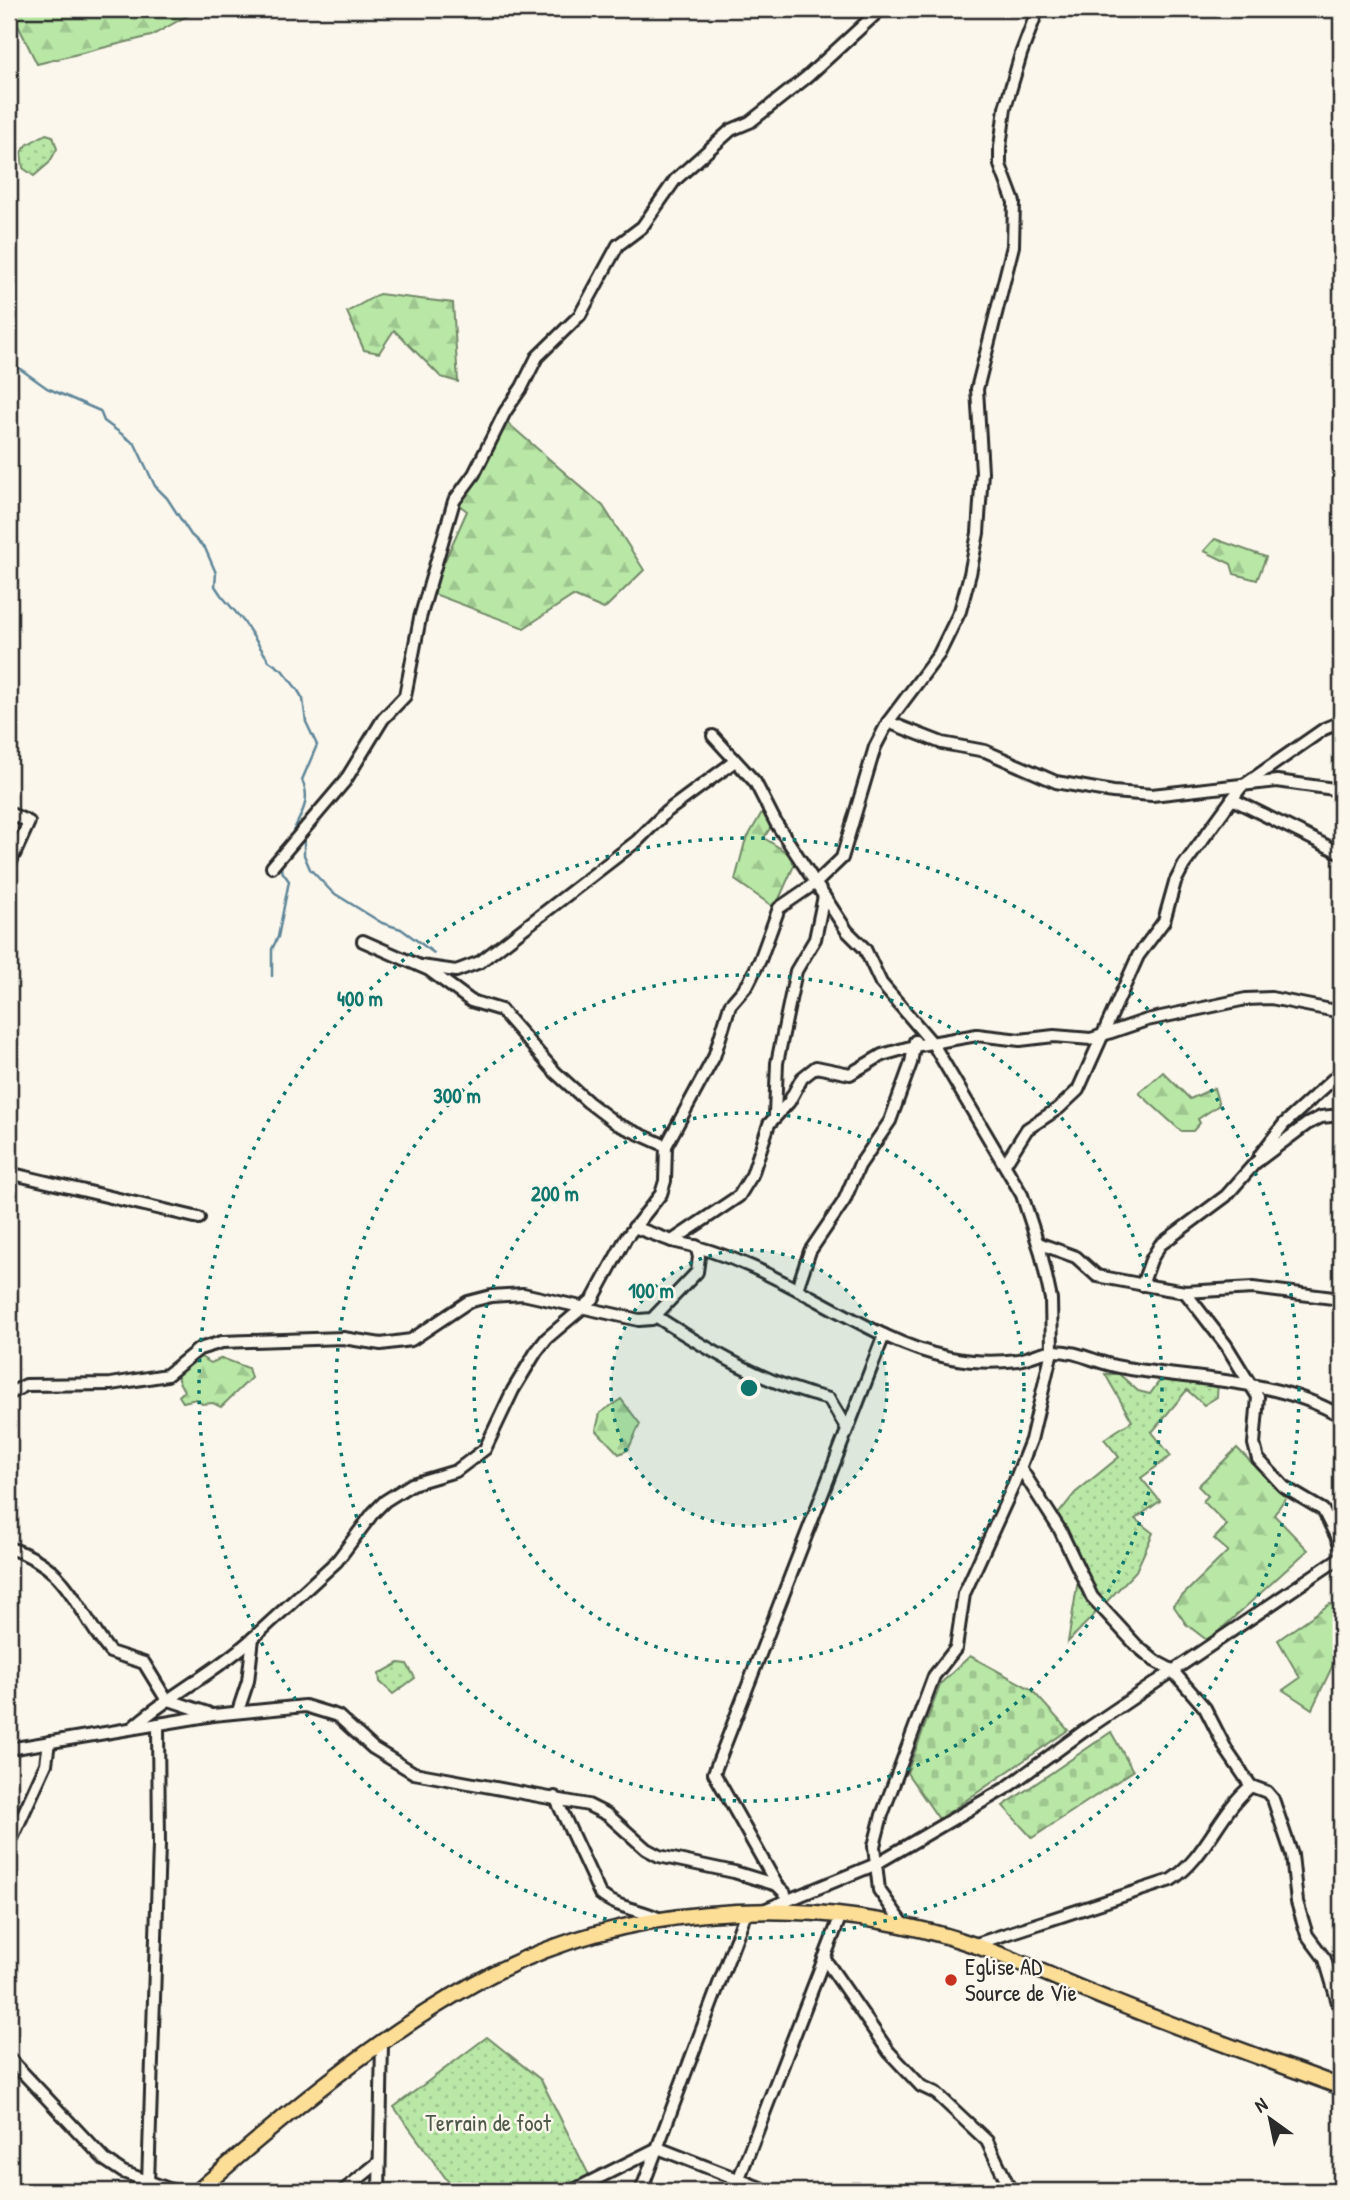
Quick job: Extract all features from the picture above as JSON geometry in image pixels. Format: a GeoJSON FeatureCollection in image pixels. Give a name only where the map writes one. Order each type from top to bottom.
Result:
{"type":"FeatureCollection","features":[{"type":"Feature","properties":{"kind":"main road"},"geometry":{"type":"LineString","coordinates":[[198,2191],[320,2087],[466,1989],[518,1962],[582,1938],[664,1921],[746,1912],[841,1915],[904,1926],[973,1945],[1119,2004],[1341,2087]]}},
{"type":"Feature","properties":{"kind":"street"},"geometry":{"type":"LineString","coordinates":[[272,867],[345,781],[383,719],[405,696],[419,618],[454,501],[474,474],[537,357],[580,315],[618,245],[642,227],[675,180],[731,130],[750,122],[807,78],[881,9]]}},
{"type":"Feature","properties":{"kind":"street"},"geometry":{"type":"LineString","coordinates":[[130,1730],[166,1699],[214,1672],[253,1638],[337,1562],[373,1513],[392,1496],[412,1484],[456,1471],[478,1458],[495,1434],[513,1390],[536,1352],[547,1338],[585,1307],[600,1289],[620,1246],[661,1194],[665,1181],[666,1146],[714,1057],[730,1005],[748,984],[760,960],[775,915],[786,901],[817,882],[842,858],[851,838],[867,772],[888,722],[939,654],[960,611],[970,575],[978,533],[982,472],[977,389],[1013,246],[1014,202],[1000,166],[1000,147],[1005,108],[1038,9]]}},
{"type":"Feature","properties":{"kind":"street"},"geometry":{"type":"LineString","coordinates":[[888,722],[942,743],[985,751],[1056,782],[1137,795],[1294,781],[1341,790]]}},
{"type":"Feature","properties":{"kind":"street"},"geometry":{"type":"LineString","coordinates":[[1005,1164],[1027,1129],[1059,1108],[1078,1090],[1138,956],[1164,921],[1175,882],[1184,865],[1241,787],[1324,729],[1341,722]]}},
{"type":"Feature","properties":{"kind":"street"},"geometry":{"type":"LineString","coordinates":[[713,736],[754,782],[776,822],[847,931],[865,949],[881,983],[933,1044],[1005,1164],[1022,1195],[1038,1243],[1052,1305],[1052,1351],[1043,1399],[1021,1469],[964,1594],[956,1648],[937,1670],[882,1815],[874,1846],[874,1865],[882,1896],[904,1926]]}},
{"type":"Feature","properties":{"kind":"street"},"geometry":{"type":"LineString","coordinates":[[421,966],[456,971],[480,962],[638,841],[666,812],[734,761]]}},
{"type":"Feature","properties":{"kind":"street"},"geometry":{"type":"LineString","coordinates":[[1233,799],[1341,853]]}},
{"type":"Feature","properties":{"kind":"street"},"geometry":{"type":"LineString","coordinates":[[9,813],[29,822],[9,866]]}},
{"type":"Feature","properties":{"kind":"street"},"geometry":{"type":"LineString","coordinates":[[775,1115],[777,1063],[794,981],[798,967],[815,939],[824,896]]}},
{"type":"Feature","properties":{"kind":"street"},"geometry":{"type":"LineString","coordinates":[[363,941],[421,966],[471,1001],[491,1006],[509,1017],[556,1073],[607,1117],[666,1146]]}},
{"type":"Feature","properties":{"kind":"street"},"geometry":{"type":"LineString","coordinates":[[672,1241],[739,1196],[752,1175],[765,1132],[775,1115],[789,1102],[809,1070],[816,1067],[850,1074],[882,1055],[914,1046],[977,1035],[1020,1040],[1054,1035],[1101,1037],[1147,1020],[1246,999],[1271,998],[1341,1012]]}},
{"type":"Feature","properties":{"kind":"street"},"geometry":{"type":"LineString","coordinates":[[797,1289],[810,1251],[844,1201],[859,1166],[887,1127],[911,1063],[918,1026]]}},
{"type":"Feature","properties":{"kind":"street"},"geometry":{"type":"LineString","coordinates":[[1142,1285],[1150,1260],[1160,1245],[1226,1196],[1284,1124],[1341,1072]]}},
{"type":"Feature","properties":{"kind":"street"},"geometry":{"type":"LineString","coordinates":[[1255,1163],[1307,1124],[1321,1117],[1341,1115]]}},
{"type":"Feature","properties":{"kind":"street"},"geometry":{"type":"LineString","coordinates":[[9,1173],[199,1218]]}},
{"type":"Feature","properties":{"kind":"street"},"geometry":{"type":"LineString","coordinates":[[634,1227],[757,1266],[884,1335],[945,1359],[1019,1360],[1052,1351],[1084,1354],[1112,1366],[1149,1373],[1250,1383],[1327,1408],[1341,1416]]}},
{"type":"Feature","properties":{"kind":"street"},"geometry":{"type":"LineString","coordinates":[[1038,1243],[1076,1257],[1097,1276],[1142,1285],[1185,1292],[1253,1288],[1341,1299]]}},
{"type":"Feature","properties":{"kind":"street"},"geometry":{"type":"LineString","coordinates":[[9,1394],[26,1385],[111,1384],[159,1377],[173,1371],[199,1349],[222,1342],[343,1338],[374,1344],[411,1340],[468,1302],[491,1296],[523,1294],[639,1320],[657,1317],[697,1272],[699,1257],[696,1245]]}},
{"type":"Feature","properties":{"kind":"street"},"geometry":{"type":"LineString","coordinates":[[1185,1292],[1226,1345],[1250,1383],[1259,1404],[1254,1444],[1258,1459],[1284,1487],[1323,1510],[1341,1546]]}},
{"type":"Feature","properties":{"kind":"street"},"geometry":{"type":"LineString","coordinates":[[657,1317],[710,1351],[764,1377],[829,1399],[847,1429]]}},
{"type":"Feature","properties":{"kind":"street"},"geometry":{"type":"LineString","coordinates":[[9,1749],[213,1715],[283,1706],[319,1708],[346,1721],[373,1748],[414,1773],[555,1797],[598,1809],[646,1849],[659,1856],[713,1866],[781,1889],[714,1773],[884,1335]]}},
{"type":"Feature","properties":{"kind":"street"},"geometry":{"type":"LineString","coordinates":[[1327,1408],[1341,1409]]}},
{"type":"Feature","properties":{"kind":"street"},"geometry":{"type":"LineString","coordinates":[[1021,1469],[1060,1530],[1092,1597],[1137,1646],[1155,1661],[1172,1670],[1205,1709],[1227,1751],[1251,1786],[1266,1792],[1273,1799],[1292,1855],[1297,1902],[1307,1934],[1325,1959],[1341,2012]]}},
{"type":"Feature","properties":{"kind":"street"},"geometry":{"type":"LineString","coordinates":[[9,1548],[30,1555],[56,1573],[75,1595],[110,1652],[144,1663],[166,1699],[213,1715]]}},
{"type":"Feature","properties":{"kind":"street"},"geometry":{"type":"LineString","coordinates":[[762,1911],[874,1865],[1006,1788],[1172,1670],[1341,1557]]}},
{"type":"Feature","properties":{"kind":"street"},"geometry":{"type":"LineString","coordinates":[[237,1712],[248,1681],[253,1638]]}},
{"type":"Feature","properties":{"kind":"street"},"geometry":{"type":"LineString","coordinates":[[149,2187],[159,1845],[158,1724]]}},
{"type":"Feature","properties":{"kind":"street"},"geometry":{"type":"LineString","coordinates":[[9,1845],[46,1764],[49,1742]]}},
{"type":"Feature","properties":{"kind":"street"},"geometry":{"type":"LineString","coordinates":[[973,1945],[1171,1880],[1191,1863],[1231,1806],[1251,1786]]}},
{"type":"Feature","properties":{"kind":"street"},"geometry":{"type":"LineString","coordinates":[[555,1797],[570,1826],[592,1883],[600,1894],[611,1903],[647,1912],[664,1921]]}},
{"type":"Feature","properties":{"kind":"street"},"geometry":{"type":"LineString","coordinates":[[9,1852],[9,1878]]}},
{"type":"Feature","properties":{"kind":"street"},"geometry":{"type":"LineString","coordinates":[[641,2191],[746,1912]]}},
{"type":"Feature","properties":{"kind":"street"},"geometry":{"type":"LineString","coordinates":[[734,2191],[841,1915]]}},
{"type":"Feature","properties":{"kind":"street"},"geometry":{"type":"LineString","coordinates":[[824,1958],[889,2052],[921,2086],[936,2093],[987,2141],[1011,2191]]}},
{"type":"Feature","properties":{"kind":"street"},"geometry":{"type":"LineString","coordinates":[[379,2191],[382,2044]]}},
{"type":"Feature","properties":{"kind":"street"},"geometry":{"type":"LineString","coordinates":[[9,2058],[104,2160],[149,2187],[174,2191]]}},
{"type":"Feature","properties":{"kind":"street"},"geometry":{"type":"LineString","coordinates":[[572,2191],[658,2148],[768,2191]]}},
{"type":"Feature","properties":{"kind":"street"},"geometry":{"type":"LineString","coordinates":[[343,2191],[379,2162]]}},
{"type":"Feature","properties":{"kind":"green space"},"geometry":{"type":"Polygon","coordinates":[[[10,9],[199,9],[151,36],[37,64],[10,9]]]}},
{"type":"Feature","properties":{"kind":"green space"},"geometry":{"type":"Polygon","coordinates":[[[46,134],[53,136],[57,149],[49,163],[34,176],[23,168],[21,152],[28,144],[46,134]]]}},
{"type":"Feature","properties":{"kind":"green space"},"geometry":{"type":"Polygon","coordinates":[[[379,294],[453,303],[458,382],[441,377],[394,330],[379,353],[364,350],[347,312],[379,294]]]}},
{"type":"Feature","properties":{"kind":"green space"},"geometry":{"type":"Polygon","coordinates":[[[502,418],[603,506],[644,570],[604,609],[573,596],[524,628],[434,594],[442,567],[467,511],[454,501],[502,418]]]}},
{"type":"Feature","properties":{"kind":"green space"},"geometry":{"type":"Polygon","coordinates":[[[1215,539],[1266,557],[1257,580],[1234,574],[1231,564],[1204,551],[1215,539]]]}},
{"type":"Feature","properties":{"kind":"green space"},"geometry":{"type":"Polygon","coordinates":[[[765,807],[775,820],[764,838],[797,859],[775,908],[735,880],[745,842],[765,807]]]}},
{"type":"Feature","properties":{"kind":"green space"},"geometry":{"type":"Polygon","coordinates":[[[1163,1072],[1190,1099],[1214,1088],[1219,1105],[1198,1119],[1200,1123],[1193,1131],[1181,1131],[1139,1093],[1163,1072]]]}},
{"type":"Feature","properties":{"kind":"green space"},"geometry":{"type":"Polygon","coordinates":[[[199,1356],[211,1363],[222,1358],[248,1368],[251,1378],[221,1407],[213,1403],[202,1404],[196,1399],[183,1402],[179,1396],[184,1391],[178,1380],[178,1370],[199,1356]]]}},
{"type":"Feature","properties":{"kind":"green space"},"geometry":{"type":"Polygon","coordinates":[[[1165,1373],[1218,1381],[1217,1397],[1204,1405],[1187,1390],[1152,1432],[1171,1456],[1141,1478],[1160,1501],[1135,1519],[1153,1533],[1136,1571],[1068,1642],[1079,1574],[1056,1517],[1075,1493],[1119,1457],[1104,1439],[1132,1421],[1105,1374],[1119,1374],[1138,1391],[1150,1394],[1165,1373]]]}},
{"type":"Feature","properties":{"kind":"green space"},"geometry":{"type":"Polygon","coordinates":[[[621,1399],[640,1424],[628,1450],[619,1454],[596,1430],[600,1413],[621,1399]]]}},
{"type":"Feature","properties":{"kind":"green space"},"geometry":{"type":"Polygon","coordinates":[[[1237,1448],[1286,1497],[1274,1515],[1308,1550],[1208,1641],[1186,1624],[1173,1605],[1228,1551],[1214,1539],[1227,1525],[1203,1501],[1208,1496],[1198,1486],[1237,1448]]]}},
{"type":"Feature","properties":{"kind":"green space"},"geometry":{"type":"Polygon","coordinates":[[[1330,1604],[1341,1609],[1341,1648],[1312,1709],[1283,1690],[1300,1678],[1278,1640],[1330,1604]]]}},
{"type":"Feature","properties":{"kind":"green space"},"geometry":{"type":"Polygon","coordinates":[[[970,1656],[1031,1689],[1068,1730],[939,1819],[907,1773],[941,1683],[970,1656]]]}},
{"type":"Feature","properties":{"kind":"green space"},"geometry":{"type":"Polygon","coordinates":[[[399,1663],[407,1664],[415,1678],[393,1694],[380,1682],[379,1674],[399,1663]]]}},
{"type":"Feature","properties":{"kind":"green space"},"geometry":{"type":"Polygon","coordinates":[[[1111,1732],[1133,1771],[1032,1838],[1003,1806],[1111,1732]]]}},
{"type":"Feature","properties":{"kind":"green space","name":"Terrain de foot"},"geometry":{"type":"Polygon","coordinates":[[[487,2037],[541,2080],[592,2181],[572,2191],[455,2191],[394,2107],[487,2037]]]}},
{"type":"Feature","properties":{"kind":"waterway"},"geometry":{"type":"LineString","coordinates":[[9,361],[47,388],[100,411],[104,421],[135,444],[155,486],[167,498],[191,535],[205,548],[216,573],[215,586],[244,622],[269,661],[282,670],[303,699],[306,722],[317,745],[302,780],[305,803],[290,839]]}},
{"type":"Feature","properties":{"kind":"waterway"},"geometry":{"type":"LineString","coordinates":[[304,836],[304,855],[310,869],[332,892],[382,923],[401,929],[434,953]]}},
{"type":"Feature","properties":{"kind":"waterway"},"geometry":{"type":"LineString","coordinates":[[272,976],[272,949],[278,937],[289,881],[281,870],[282,862]]}},
{"type":"Feature","properties":{"kind":"place","name":"Eglise AD Source de Vie"},"geometry":{"type":"Point","coordinates":[951,1980]}}]}
